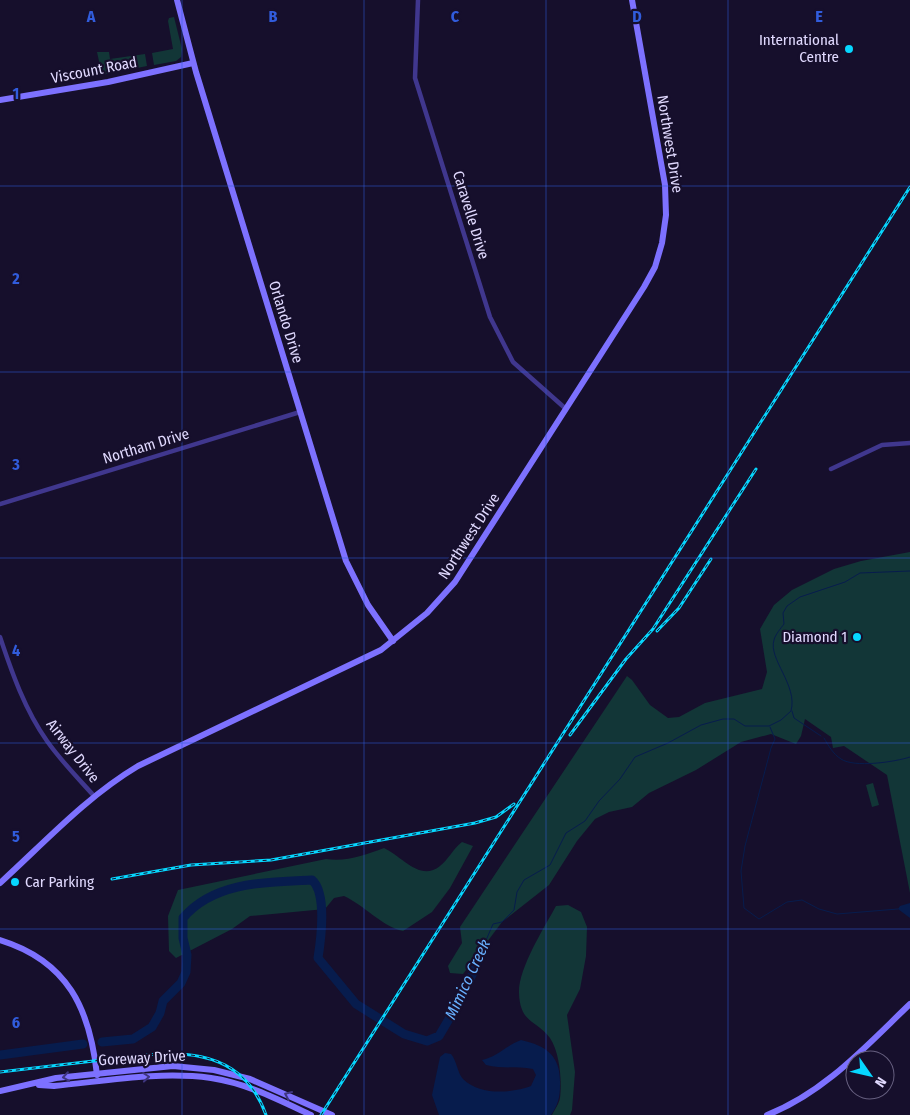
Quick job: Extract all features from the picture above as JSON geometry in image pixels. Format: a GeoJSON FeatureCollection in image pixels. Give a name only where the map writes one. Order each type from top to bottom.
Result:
{"type":"FeatureCollection","features":[{"type":"Feature","properties":{"kind":"street","name":"Orlando Drive"},"geometry":{"type":"LineString","coordinates":[[177,0],[193,64],[346,561],[371,610],[393,641]]}},
{"type":"Feature","properties":{"kind":"street","name":"Caravelle Drive"},"geometry":{"type":"LineString","coordinates":[[418,0],[415,78],[490,317],[513,362],[566,409]]}},
{"type":"Feature","properties":{"kind":"street","name":"Northwest Drive"},"geometry":{"type":"LineString","coordinates":[[0,884],[94,796],[138,766],[350,665],[393,641],[427,613],[453,584],[644,288],[654,267],[664,227],[666,203],[663,165],[632,0]]}},
{"type":"Feature","properties":{"kind":"street","name":"Viscount Road"},"geometry":{"type":"LineString","coordinates":[[0,100],[108,82],[193,64]]}},
{"type":"Feature","properties":{"kind":"street","name":"Northam Drive"},"geometry":{"type":"LineString","coordinates":[[0,504],[300,412]]}},
{"type":"Feature","properties":{"kind":"street"},"geometry":{"type":"LineString","coordinates":[[831,469],[882,445],[910,443]]}},
{"type":"Feature","properties":{"kind":"street","name":"Airway Drive"},"geometry":{"type":"LineString","coordinates":[[0,636],[9,665],[30,714],[46,741],[94,796]]}},
{"type":"Feature","properties":{"kind":"street"},"geometry":{"type":"LineString","coordinates":[[0,940],[37,956],[54,970],[70,988],[89,1026],[98,1082]]}},
{"type":"Feature","properties":{"kind":"street"},"geometry":{"type":"LineString","coordinates":[[767,1115],[819,1088],[844,1068],[910,1004]]}},
{"type":"Feature","properties":{"kind":"street","name":"Goreway Drive"},"geometry":{"type":"LineString","coordinates":[[0,1091],[56,1078],[173,1066],[214,1070],[250,1079],[332,1115]]}},
{"type":"Feature","properties":{"kind":"street","name":"Goreway Drive"},"geometry":{"type":"LineString","coordinates":[[35,1084],[54,1086],[170,1075],[212,1078],[248,1087],[311,1115]]}},
{"type":"Feature","properties":{"kind":"green space"},"geometry":{"type":"Polygon","coordinates":[[[174,17],[182,49],[181,57],[176,61],[154,65],[152,53],[173,49],[168,21],[169,18],[174,17]]]}},
{"type":"Feature","properties":{"kind":"green space"},"geometry":{"type":"Polygon","coordinates":[[[97,52],[109,52],[110,59],[145,54],[147,66],[102,75],[97,52]]]}},
{"type":"Feature","properties":{"kind":"green space"},"geometry":{"type":"Polygon","coordinates":[[[910,552],[910,893],[887,775],[844,746],[833,748],[831,737],[805,719],[801,736],[796,744],[771,734],[741,742],[696,770],[649,793],[632,807],[609,812],[595,819],[577,841],[549,885],[502,922],[463,974],[450,973],[448,966],[462,943],[460,927],[627,676],[650,705],[668,718],[679,717],[705,703],[762,689],[767,672],[760,629],[774,605],[792,590],[834,569],[861,561],[910,552]]]}},
{"type":"Feature","properties":{"kind":"green space"},"geometry":{"type":"Polygon","coordinates":[[[873,783],[879,805],[872,807],[866,785],[873,783]]]}},
{"type":"Feature","properties":{"kind":"green space"},"geometry":{"type":"Polygon","coordinates":[[[462,842],[473,846],[450,888],[432,912],[403,931],[387,925],[344,896],[334,898],[325,909],[250,916],[232,929],[176,958],[169,951],[168,916],[178,890],[326,859],[341,860],[356,857],[384,848],[419,870],[433,870],[443,864],[462,842]]]}},
{"type":"Feature","properties":{"kind":"green space"},"geometry":{"type":"Polygon","coordinates":[[[568,905],[581,912],[587,927],[586,956],[580,989],[567,1015],[575,1072],[572,1110],[570,1115],[552,1115],[559,1102],[561,1091],[560,1067],[556,1051],[545,1032],[522,1011],[519,993],[527,961],[556,906],[568,905]]]}},
{"type":"Feature","properties":{"kind":"water"},"geometry":{"type":"Polygon","coordinates":[[[910,903],[910,918],[898,909],[900,906],[910,903]]]}},
{"type":"Feature","properties":{"kind":"water"},"geometry":{"type":"Polygon","coordinates":[[[521,1040],[545,1049],[551,1054],[558,1067],[560,1093],[551,1115],[439,1115],[432,1095],[440,1057],[445,1053],[451,1054],[463,1079],[478,1088],[496,1092],[515,1090],[531,1086],[536,1075],[533,1069],[486,1065],[482,1060],[521,1040]]]}},
{"type":"Feature","properties":{"kind":"waterway","name":"Mimico Creek"},"geometry":{"type":"LineString","coordinates":[[484,945],[493,924],[502,922],[514,910],[517,892],[524,880],[550,865],[566,833],[585,821],[599,801],[620,779],[635,757],[668,743],[701,725],[723,719],[734,719],[745,726],[769,726],[781,720],[791,711],[792,701],[790,692],[773,647],[775,638],[784,624],[783,613],[787,606],[800,597],[845,582],[860,573],[910,571]]}},
{"type":"Feature","properties":{"kind":"waterway"},"geometry":{"type":"LineString","coordinates":[[792,711],[794,718],[821,736]]}},
{"type":"Feature","properties":{"kind":"waterway"},"geometry":{"type":"LineString","coordinates":[[770,727],[775,739],[745,846],[741,871],[744,908],[759,919],[787,902],[802,900],[819,909],[837,914],[898,909]]}},
{"type":"Feature","properties":{"kind":"waterway"},"geometry":{"type":"LineString","coordinates":[[824,738],[836,755],[847,762],[865,764],[895,761],[910,757]]}},
{"type":"Feature","properties":{"kind":"waterway","name":"Mimico Creek"},"geometry":{"type":"LineString","coordinates":[[102,1042],[133,1039],[152,1027],[160,1013],[163,1001],[181,983],[186,972],[187,955],[183,938],[183,918],[196,906],[226,890],[260,883],[312,880],[317,886],[320,895],[322,917],[318,958],[356,1004],[404,1034],[427,1041],[439,1036],[474,971],[484,945]]}},
{"type":"Feature","properties":{"kind":"waterway","name":"Mimico Creek"},"geometry":{"type":"LineString","coordinates":[[0,1055],[83,1044]]}},
{"type":"Feature","properties":{"kind":"railway"},"geometry":{"type":"LineString","coordinates":[[321,1115],[910,187]]}},
{"type":"Feature","properties":{"kind":"railway"},"geometry":{"type":"LineString","coordinates":[[570,735],[626,659],[653,629],[756,469]]}},
{"type":"Feature","properties":{"kind":"railway"},"geometry":{"type":"LineString","coordinates":[[657,631],[679,608],[711,559]]}},
{"type":"Feature","properties":{"kind":"railway"},"geometry":{"type":"LineString","coordinates":[[112,879],[191,865],[271,860],[475,823],[496,817],[514,804]]}},
{"type":"Feature","properties":{"kind":"railway"},"geometry":{"type":"LineString","coordinates":[[0,1072],[150,1055],[174,1054],[197,1056],[219,1062],[238,1073],[254,1090],[266,1115]]}},
{"type":"Feature","properties":{"kind":"place","name":"International Centre"},"geometry":{"type":"Point","coordinates":[849,49]}},
{"type":"Feature","properties":{"kind":"place","name":"Diamond 1"},"geometry":{"type":"Point","coordinates":[857,637]}},
{"type":"Feature","properties":{"kind":"place","name":"Car Parking"},"geometry":{"type":"Point","coordinates":[15,882]}}]}
